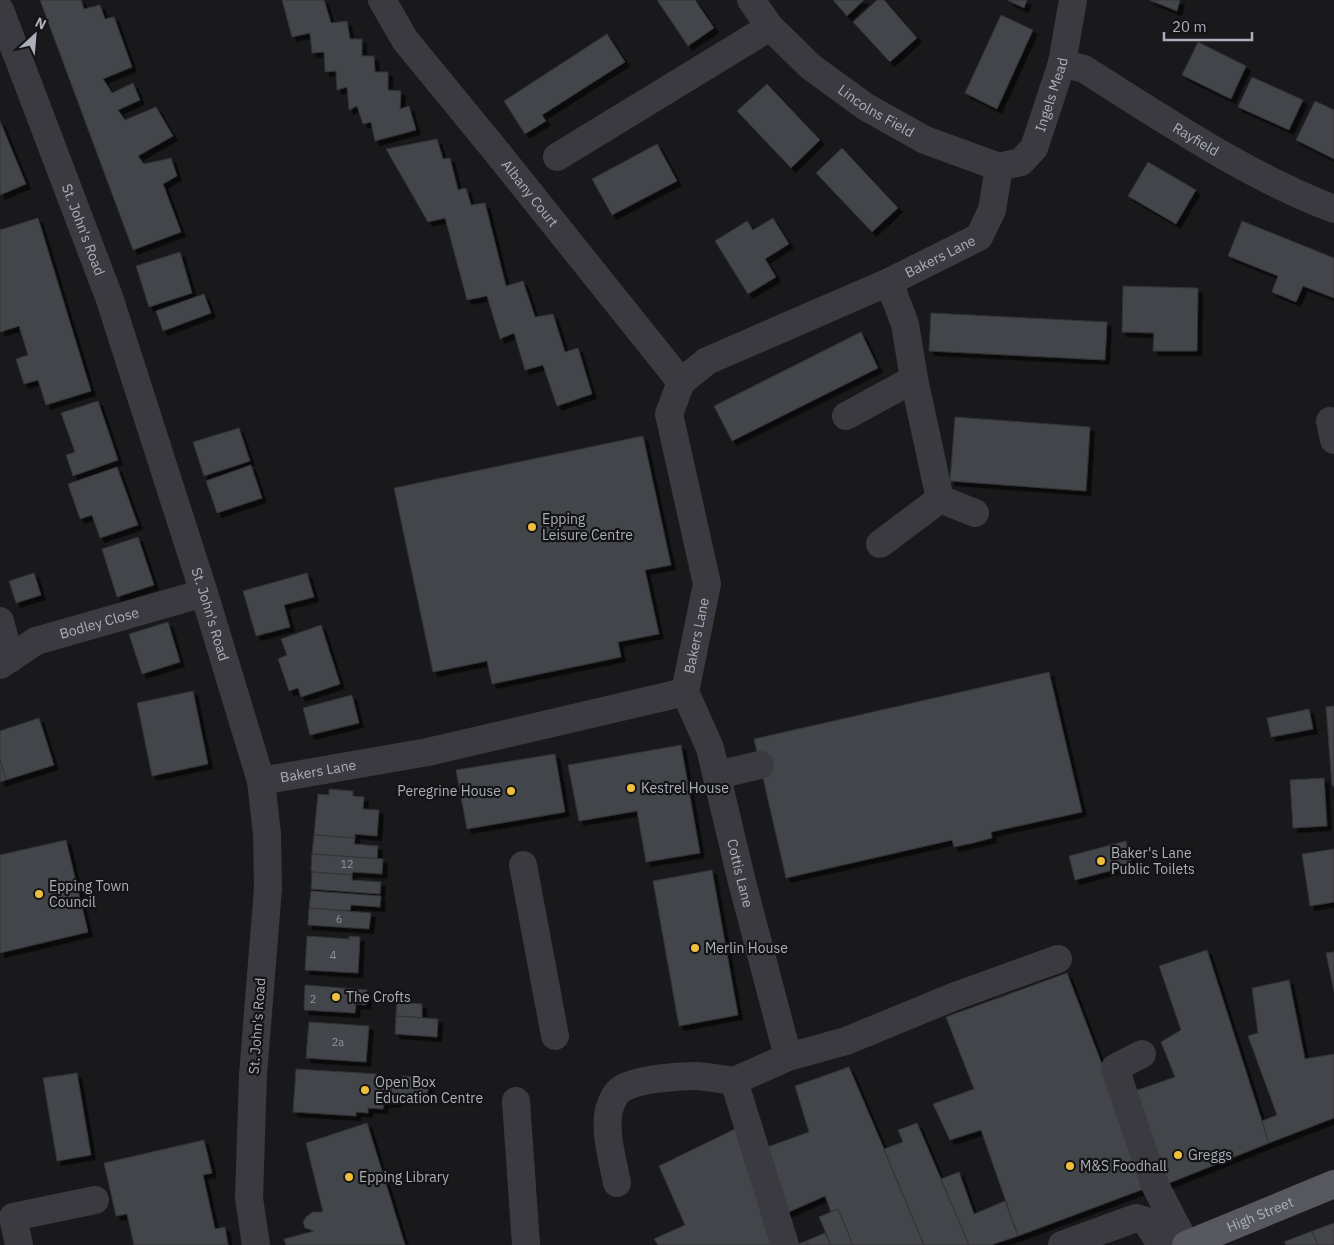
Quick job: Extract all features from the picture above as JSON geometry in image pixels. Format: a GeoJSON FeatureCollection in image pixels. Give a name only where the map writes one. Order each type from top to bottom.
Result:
{"type":"FeatureCollection","features":[{"type":"Feature","properties":{"kind":"main road","name":"High Street"},"geometry":{"type":"LineString","coordinates":[[1186,1245],[1334,1184]]}},
{"type":"Feature","properties":{"kind":"street","name":"Albany Court"},"geometry":{"type":"LineString","coordinates":[[382,0],[405,40],[681,382]]}},
{"type":"Feature","properties":{"kind":"street","name":"Lincolns Field"},"geometry":{"type":"LineString","coordinates":[[751,0],[770,27],[811,66],[866,107],[925,140],[999,168]]}},
{"type":"Feature","properties":{"kind":"street","name":"Ingels Mead"},"geometry":{"type":"LineString","coordinates":[[999,168],[1021,162],[1034,148],[1062,63],[1073,0]]}},
{"type":"Feature","properties":{"kind":"street","name":"St. John's Road"},"geometry":{"type":"LineString","coordinates":[[0,10],[108,297],[204,593],[261,781],[267,834],[268,888],[253,1075],[249,1198],[256,1245]]}},
{"type":"Feature","properties":{"kind":"street"},"geometry":{"type":"LineString","coordinates":[[557,157],[770,27]]}},
{"type":"Feature","properties":{"kind":"street","name":"Rayfield"},"geometry":{"type":"LineString","coordinates":[[1062,63],[1084,69],[1227,158],[1309,200],[1334,209]]}},
{"type":"Feature","properties":{"kind":"street","name":"Bakers Lane"},"geometry":{"type":"LineString","coordinates":[[261,781],[428,752],[685,692],[707,584],[669,414],[681,382],[707,361],[889,282],[979,237],[992,210],[999,168]]}},
{"type":"Feature","properties":{"kind":"street","name":"Bakers Lane"},"geometry":{"type":"LineString","coordinates":[[889,282],[904,324],[940,499]]}},
{"type":"Feature","properties":{"kind":"street"},"geometry":{"type":"LineString","coordinates":[[846,416],[914,379]]}},
{"type":"Feature","properties":{"kind":"street"},"geometry":{"type":"LineString","coordinates":[[880,544],[940,499],[975,513]]}},
{"type":"Feature","properties":{"kind":"street","name":"Bodley Close"},"geometry":{"type":"LineString","coordinates":[[5,662],[36,641],[204,593]]}},
{"type":"Feature","properties":{"kind":"street"},"geometry":{"type":"LineString","coordinates":[[0,621],[5,662]]}},
{"type":"Feature","properties":{"kind":"street","name":"Cottis Lane"},"geometry":{"type":"LineString","coordinates":[[685,692],[710,748],[742,882],[788,1057]]}},
{"type":"Feature","properties":{"kind":"street"},"geometry":{"type":"LineString","coordinates":[[717,775],[760,765]]}},
{"type":"Feature","properties":{"kind":"street"},"geometry":{"type":"LineString","coordinates":[[523,865],[555,1036]]}},
{"type":"Feature","properties":{"kind":"street"},"geometry":{"type":"LineString","coordinates":[[616,1183],[609,1132],[609,1111],[619,1090],[633,1084],[694,1076],[734,1081],[788,1057],[846,1042],[953,997],[1058,959]]}},
{"type":"Feature","properties":{"kind":"street"},"geometry":{"type":"LineString","coordinates":[[1142,1054],[1115,1068],[1154,1184],[1186,1245]]}},
{"type":"Feature","properties":{"kind":"street"},"geometry":{"type":"LineString","coordinates":[[734,1081],[785,1245]]}},
{"type":"Feature","properties":{"kind":"street"},"geometry":{"type":"LineString","coordinates":[[516,1101],[526,1245]]}},
{"type":"Feature","properties":{"kind":"street"},"geometry":{"type":"LineString","coordinates":[[19,1245],[13,1217],[95,1200]]}},
{"type":"Feature","properties":{"kind":"street"},"geometry":{"type":"LineString","coordinates":[[1062,1245],[1136,1218],[1146,1221],[1161,1245]]}},
{"type":"Feature","properties":{"kind":"building"},"geometry":{"type":"Polygon","coordinates":[[[40,0],[81,0],[84,9],[100,5],[105,19],[114,17],[132,67],[103,79],[112,93],[133,83],[140,100],[118,110],[125,120],[156,107],[173,136],[138,156],[144,164],[171,158],[177,176],[163,184],[181,232],[133,250],[40,0]]]}},
{"type":"Feature","properties":{"kind":"building"},"geometry":{"type":"Polygon","coordinates":[[[282,0],[324,0],[331,23],[347,21],[350,39],[362,39],[362,56],[374,56],[375,72],[388,72],[388,90],[401,91],[400,109],[409,106],[416,130],[375,141],[371,122],[363,124],[357,106],[349,110],[347,87],[337,90],[336,71],[325,72],[324,52],[312,53],[310,33],[292,37],[282,0]]]}},
{"type":"Feature","properties":{"kind":"building"},"geometry":{"type":"Polygon","coordinates":[[[657,0],[695,0],[714,28],[688,46],[657,0]]]}},
{"type":"Feature","properties":{"kind":"building"},"geometry":{"type":"Polygon","coordinates":[[[833,0],[864,0],[847,16],[833,0]]]}},
{"type":"Feature","properties":{"kind":"building"},"geometry":{"type":"Polygon","coordinates":[[[877,0],[884,0],[917,38],[890,62],[853,22],[877,0]]]}},
{"type":"Feature","properties":{"kind":"building"},"geometry":{"type":"Polygon","coordinates":[[[1007,0],[1027,0],[1024,8],[1007,0]]]}},
{"type":"Feature","properties":{"kind":"building"},"geometry":{"type":"Polygon","coordinates":[[[1149,0],[1180,0],[1177,11],[1149,0]]]}},
{"type":"Feature","properties":{"kind":"building"},"geometry":{"type":"Polygon","coordinates":[[[1001,15],[1033,30],[997,109],[965,93],[1001,15]]]}},
{"type":"Feature","properties":{"kind":"building"},"geometry":{"type":"Polygon","coordinates":[[[607,34],[625,62],[542,115],[546,121],[525,134],[504,101],[607,34]]]}},
{"type":"Feature","properties":{"kind":"building"},"geometry":{"type":"Polygon","coordinates":[[[1198,42],[1246,66],[1231,99],[1182,75],[1198,42]]]}},
{"type":"Feature","properties":{"kind":"building"},"geometry":{"type":"Polygon","coordinates":[[[1252,77],[1303,100],[1289,130],[1238,107],[1252,77]]]}},
{"type":"Feature","properties":{"kind":"building"},"geometry":{"type":"Polygon","coordinates":[[[767,84],[820,140],[791,168],[737,111],[767,84]]]}},
{"type":"Feature","properties":{"kind":"building"},"geometry":{"type":"Polygon","coordinates":[[[1315,101],[1334,110],[1334,159],[1296,140],[1315,101]]]}},
{"type":"Feature","properties":{"kind":"building"},"geometry":{"type":"Polygon","coordinates":[[[0,121],[26,184],[0,195],[0,121]]]}},
{"type":"Feature","properties":{"kind":"building"},"geometry":{"type":"Polygon","coordinates":[[[437,139],[443,159],[450,158],[458,190],[466,188],[471,205],[485,203],[506,286],[523,281],[535,317],[553,314],[565,352],[578,348],[592,394],[557,406],[543,365],[525,370],[514,333],[500,339],[487,296],[467,300],[445,218],[428,222],[386,149],[437,139]]]}},
{"type":"Feature","properties":{"kind":"building"},"geometry":{"type":"Polygon","coordinates":[[[657,144],[677,181],[612,215],[592,179],[657,144]]]}},
{"type":"Feature","properties":{"kind":"building"},"geometry":{"type":"Polygon","coordinates":[[[842,148],[898,208],[872,232],[816,173],[842,148]]]}},
{"type":"Feature","properties":{"kind":"building"},"geometry":{"type":"Polygon","coordinates":[[[1148,162],[1196,190],[1176,224],[1128,196],[1148,162]]]}},
{"type":"Feature","properties":{"kind":"building"},"geometry":{"type":"Polygon","coordinates":[[[38,218],[91,391],[46,405],[38,380],[24,384],[16,359],[28,355],[19,326],[0,332],[0,230],[38,218]]]}},
{"type":"Feature","properties":{"kind":"building"},"geometry":{"type":"Polygon","coordinates":[[[773,218],[789,244],[765,259],[776,277],[748,294],[715,241],[747,221],[753,230],[773,218]]]}},
{"type":"Feature","properties":{"kind":"building"},"geometry":{"type":"Polygon","coordinates":[[[1242,221],[1334,258],[1334,298],[1303,286],[1296,302],[1272,292],[1278,276],[1228,256],[1242,221]]]}},
{"type":"Feature","properties":{"kind":"building"},"geometry":{"type":"Polygon","coordinates":[[[180,252],[192,293],[149,307],[136,266],[180,252]]]}},
{"type":"Feature","properties":{"kind":"building"},"geometry":{"type":"Polygon","coordinates":[[[1123,286],[1198,288],[1197,351],[1153,351],[1154,333],[1122,332],[1123,286]]]}},
{"type":"Feature","properties":{"kind":"building"},"geometry":{"type":"Polygon","coordinates":[[[204,294],[211,313],[163,331],[156,311],[204,294]]]}},
{"type":"Feature","properties":{"kind":"building"},"geometry":{"type":"Polygon","coordinates":[[[931,313],[1107,322],[1105,360],[929,351],[931,313]]]}},
{"type":"Feature","properties":{"kind":"building"},"geometry":{"type":"Polygon","coordinates":[[[861,332],[878,368],[732,441],[714,406],[861,332]]]}},
{"type":"Feature","properties":{"kind":"building"},"geometry":{"type":"Polygon","coordinates":[[[98,401],[118,460],[73,476],[66,455],[75,452],[61,413],[98,401]]]}},
{"type":"Feature","properties":{"kind":"building"},"geometry":{"type":"Polygon","coordinates":[[[955,417],[1090,427],[1086,491],[950,481],[955,417]]]}},
{"type":"Feature","properties":{"kind":"building"},"geometry":{"type":"Polygon","coordinates":[[[239,428],[250,461],[204,476],[193,442],[239,428]]]}},
{"type":"Feature","properties":{"kind":"building","name":"Epping Leisure Centre"},"geometry":{"type":"Polygon","coordinates":[[[643,436],[671,565],[645,570],[659,634],[618,642],[621,657],[492,684],[487,661],[433,672],[394,488],[643,436]]]}},
{"type":"Feature","properties":{"kind":"building"},"geometry":{"type":"Polygon","coordinates":[[[251,465],[262,498],[217,513],[206,481],[251,465]]]}},
{"type":"Feature","properties":{"kind":"building"},"geometry":{"type":"Polygon","coordinates":[[[117,467],[138,525],[100,538],[92,515],[80,519],[68,484],[117,467]]]}},
{"type":"Feature","properties":{"kind":"building"},"geometry":{"type":"Polygon","coordinates":[[[138,537],[154,585],[117,597],[102,549],[138,537]]]}},
{"type":"Feature","properties":{"kind":"building"},"geometry":{"type":"Polygon","coordinates":[[[34,573],[41,595],[16,603],[9,581],[34,573]]]}},
{"type":"Feature","properties":{"kind":"building"},"geometry":{"type":"Polygon","coordinates":[[[307,573],[314,597],[284,605],[290,627],[256,636],[243,591],[307,573]]]}},
{"type":"Feature","properties":{"kind":"building"},"geometry":{"type":"Polygon","coordinates":[[[168,622],[180,662],[142,674],[129,634],[168,622]]]}},
{"type":"Feature","properties":{"kind":"building"},"geometry":{"type":"Polygon","coordinates":[[[321,625],[340,684],[301,697],[298,688],[289,691],[278,659],[287,655],[281,639],[321,625]]]}},
{"type":"Feature","properties":{"kind":"building"},"geometry":{"type":"Polygon","coordinates":[[[1049,672],[1082,812],[991,832],[992,838],[973,843],[954,847],[952,840],[786,878],[754,739],[1049,672]]]}},
{"type":"Feature","properties":{"kind":"building"},"geometry":{"type":"Polygon","coordinates":[[[193,691],[208,764],[152,776],[137,703],[193,691]]]}},
{"type":"Feature","properties":{"kind":"building"},"geometry":{"type":"Polygon","coordinates":[[[352,695],[359,723],[310,735],[303,708],[352,695]]]}},
{"type":"Feature","properties":{"kind":"building"},"geometry":{"type":"Polygon","coordinates":[[[1334,706],[1334,786],[1332,786],[1326,707],[1334,706]]]}},
{"type":"Feature","properties":{"kind":"building"},"geometry":{"type":"Polygon","coordinates":[[[1309,709],[1313,729],[1271,737],[1267,718],[1309,709]]]}},
{"type":"Feature","properties":{"kind":"building"},"geometry":{"type":"Polygon","coordinates":[[[39,718],[54,765],[6,780],[0,760],[0,731],[39,718]]]}},
{"type":"Feature","properties":{"kind":"building","name":"Kestrel House"},"geometry":{"type":"Polygon","coordinates":[[[681,745],[700,853],[646,862],[637,811],[579,821],[568,765],[681,745]]]}},
{"type":"Feature","properties":{"kind":"building","name":"Peregrine House"},"geometry":{"type":"Polygon","coordinates":[[[555,754],[565,812],[467,829],[456,770],[555,754]]]}},
{"type":"Feature","properties":{"kind":"building"},"geometry":{"type":"Polygon","coordinates":[[[0,760],[6,780],[0,782],[0,760]]]}},
{"type":"Feature","properties":{"kind":"building"},"geometry":{"type":"Polygon","coordinates":[[[1324,778],[1327,826],[1293,828],[1290,780],[1324,778]]]}},
{"type":"Feature","properties":{"kind":"building"},"geometry":{"type":"Polygon","coordinates":[[[329,789],[353,791],[353,796],[364,797],[363,809],[379,810],[377,836],[355,834],[355,838],[314,835],[318,794],[329,795],[329,789]]]}},
{"type":"Feature","properties":{"kind":"building"},"geometry":{"type":"Polygon","coordinates":[[[314,835],[355,838],[354,844],[378,846],[377,859],[312,854],[314,835]]]}},
{"type":"Feature","properties":{"kind":"building","name":"Epping Town Council"},"geometry":{"type":"Polygon","coordinates":[[[66,840],[88,932],[0,953],[0,855],[66,840]]]}},
{"type":"Feature","properties":{"kind":"building","name":"Baker's Lane Public Toilets"},"geometry":{"type":"Polygon","coordinates":[[[1126,841],[1132,865],[1075,880],[1069,856],[1126,841]]]}},
{"type":"Feature","properties":{"kind":"building"},"geometry":{"type":"Polygon","coordinates":[[[1334,849],[1334,902],[1310,906],[1302,854],[1334,849]]]}},
{"type":"Feature","properties":{"kind":"building"},"geometry":{"type":"Polygon","coordinates":[[[312,854],[383,859],[382,874],[353,872],[352,875],[312,872],[312,854]]]}},
{"type":"Feature","properties":{"kind":"building","name":"Merlin House"},"geometry":{"type":"Polygon","coordinates":[[[712,870],[738,1015],[679,1026],[653,881],[712,870]]]}},
{"type":"Feature","properties":{"kind":"building"},"geometry":{"type":"Polygon","coordinates":[[[312,872],[352,875],[352,880],[381,882],[380,894],[311,889],[312,872]]]}},
{"type":"Feature","properties":{"kind":"building"},"geometry":{"type":"Polygon","coordinates":[[[311,891],[381,896],[380,907],[351,905],[350,911],[309,908],[311,891]]]}},
{"type":"Feature","properties":{"kind":"building"},"geometry":{"type":"Polygon","coordinates":[[[309,908],[371,913],[369,929],[308,925],[309,908]]]}},
{"type":"Feature","properties":{"kind":"building"},"geometry":{"type":"Polygon","coordinates":[[[307,936],[349,939],[349,936],[360,937],[358,973],[305,970],[307,936]]]}},
{"type":"Feature","properties":{"kind":"building"},"geometry":{"type":"Polygon","coordinates":[[[1207,950],[1269,1143],[1162,1186],[1132,1092],[1175,1077],[1161,1042],[1181,1030],[1159,966],[1207,950]]]}},
{"type":"Feature","properties":{"kind":"building"},"geometry":{"type":"Polygon","coordinates":[[[1334,952],[1334,992],[1326,953],[1334,952]]]}},
{"type":"Feature","properties":{"kind":"building"},"geometry":{"type":"Polygon","coordinates":[[[1067,973],[1149,1187],[1018,1236],[981,1130],[950,1140],[933,1104],[974,1089],[946,1017],[1067,973]]]}},
{"type":"Feature","properties":{"kind":"building"},"geometry":{"type":"Polygon","coordinates":[[[1289,980],[1305,1059],[1334,1054],[1334,1118],[1269,1143],[1262,1121],[1277,1115],[1248,1036],[1258,1033],[1252,988],[1289,980]]]}},
{"type":"Feature","properties":{"kind":"building","name":"The Crofts"},"geometry":{"type":"Polygon","coordinates":[[[305,985],[367,990],[366,1005],[356,1004],[355,1013],[304,1010],[305,985]]]}},
{"type":"Feature","properties":{"kind":"building"},"geometry":{"type":"Polygon","coordinates":[[[397,1002],[422,1004],[422,1018],[396,1016],[397,1002]]]}},
{"type":"Feature","properties":{"kind":"building"},"geometry":{"type":"Polygon","coordinates":[[[396,1016],[438,1019],[437,1037],[395,1034],[396,1016]]]}},
{"type":"Feature","properties":{"kind":"building"},"geometry":{"type":"Polygon","coordinates":[[[309,1022],[369,1026],[366,1062],[306,1058],[309,1022]]]}},
{"type":"Feature","properties":{"kind":"building"},"geometry":{"type":"Polygon","coordinates":[[[849,1067],[924,1245],[853,1245],[838,1209],[831,1212],[825,1196],[782,1215],[762,1149],[809,1132],[795,1086],[849,1067]]]}},
{"type":"Feature","properties":{"kind":"building"},"geometry":{"type":"Polygon","coordinates":[[[296,1069],[377,1074],[376,1082],[401,1083],[402,1076],[429,1078],[427,1098],[401,1096],[397,1102],[384,1103],[383,1109],[368,1108],[368,1113],[356,1112],[356,1116],[293,1112],[296,1069]]]}},
{"type":"Feature","properties":{"kind":"building"},"geometry":{"type":"Polygon","coordinates":[[[77,1073],[91,1155],[57,1161],[43,1078],[77,1073]]]}},
{"type":"Feature","properties":{"kind":"building","name":"Epping Library"},"geometry":{"type":"Polygon","coordinates":[[[367,1123],[405,1245],[286,1245],[284,1239],[314,1231],[305,1228],[303,1222],[313,1212],[323,1212],[306,1143],[367,1123]]]}},
{"type":"Feature","properties":{"kind":"building"},"geometry":{"type":"Polygon","coordinates":[[[917,1123],[969,1245],[924,1245],[884,1149],[903,1142],[898,1130],[917,1123]]]}},
{"type":"Feature","properties":{"kind":"building"},"geometry":{"type":"Polygon","coordinates":[[[737,1128],[775,1245],[658,1245],[654,1239],[685,1225],[659,1166],[737,1128]]]}},
{"type":"Feature","properties":{"kind":"building"},"geometry":{"type":"Polygon","coordinates":[[[204,1140],[212,1173],[203,1175],[215,1229],[225,1227],[228,1245],[134,1245],[127,1214],[116,1216],[104,1163],[204,1140]]]}},
{"type":"Feature","properties":{"kind":"building"},"geometry":{"type":"Polygon","coordinates":[[[959,1172],[974,1214],[1005,1201],[1018,1236],[991,1245],[969,1245],[941,1179],[959,1172]]]}},
{"type":"Feature","properties":{"kind":"building"},"geometry":{"type":"Polygon","coordinates":[[[838,1209],[853,1245],[831,1245],[819,1217],[838,1209]]]}},
{"type":"Feature","properties":{"kind":"building"},"geometry":{"type":"Polygon","coordinates":[[[1334,1223],[1334,1245],[1318,1245],[1312,1231],[1334,1223]]]}},
{"type":"Feature","properties":{"kind":"building"},"geometry":{"type":"Polygon","coordinates":[[[1312,1231],[1318,1245],[1286,1245],[1284,1242],[1312,1231]]]}},
{"type":"Feature","properties":{"kind":"building"},"geometry":{"type":"Polygon","coordinates":[[[825,1233],[831,1245],[808,1245],[806,1241],[825,1233]]]}},
{"type":"Feature","properties":{"kind":"building"},"geometry":{"type":"Polygon","coordinates":[[[806,1241],[808,1245],[796,1245],[806,1241]]]}},
{"type":"Feature","properties":{"kind":"place","name":"Epping Leisure Centre"},"geometry":{"type":"Point","coordinates":[532,527]}},
{"type":"Feature","properties":{"kind":"place","name":"Kestrel House"},"geometry":{"type":"Point","coordinates":[631,788]}},
{"type":"Feature","properties":{"kind":"place","name":"Peregrine House"},"geometry":{"type":"Point","coordinates":[511,791]}},
{"type":"Feature","properties":{"kind":"place","name":"Baker's Lane Public Toilets"},"geometry":{"type":"Point","coordinates":[1101,861]}},
{"type":"Feature","properties":{"kind":"place","name":"Epping Town Council"},"geometry":{"type":"Point","coordinates":[39,894]}},
{"type":"Feature","properties":{"kind":"place","name":"Merlin House"},"geometry":{"type":"Point","coordinates":[695,948]}},
{"type":"Feature","properties":{"kind":"place","name":"The Crofts"},"geometry":{"type":"Point","coordinates":[336,997]}},
{"type":"Feature","properties":{"kind":"place","name":"Open Box Education Centre"},"geometry":{"type":"Point","coordinates":[365,1090]}},
{"type":"Feature","properties":{"kind":"place","name":"Greggs"},"geometry":{"type":"Point","coordinates":[1178,1155]}},
{"type":"Feature","properties":{"kind":"place","name":"M&S Foodhall"},"geometry":{"type":"Point","coordinates":[1070,1166]}},
{"type":"Feature","properties":{"kind":"place","name":"Epping Library"},"geometry":{"type":"Point","coordinates":[349,1177]}}]}
